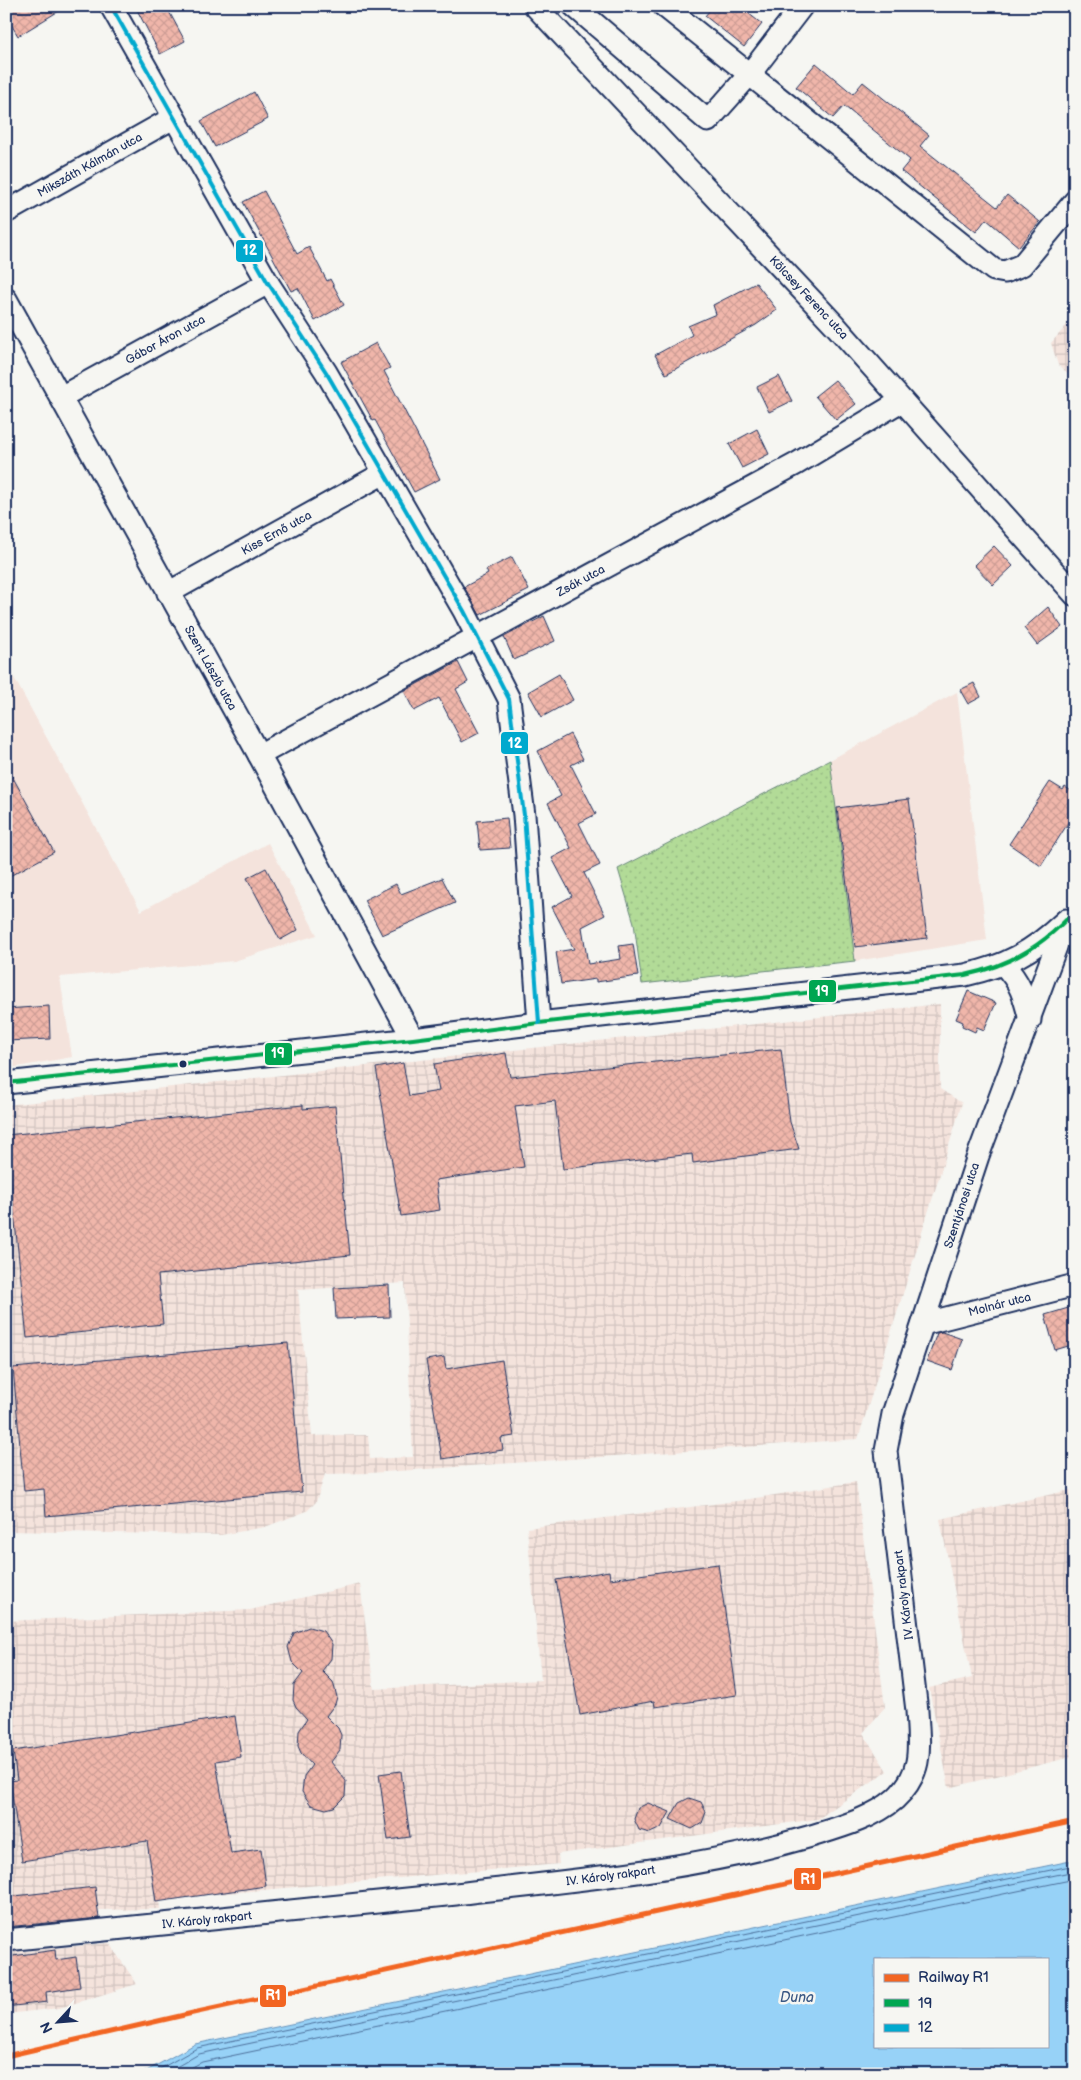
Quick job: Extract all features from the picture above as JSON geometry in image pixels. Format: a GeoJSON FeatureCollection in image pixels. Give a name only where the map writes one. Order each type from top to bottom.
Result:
{"type":"FeatureCollection","features":[{"type":"Feature","properties":{"kind":"street"},"geometry":{"type":"LineString","coordinates":[[110,6],[268,283],[326,372],[478,636],[509,699],[524,815],[539,1023]]}},
{"type":"Feature","properties":{"kind":"street","name":"Kölcsey Ferenc utca"},"geometry":{"type":"LineString","coordinates":[[535,6],[834,324],[1075,595]]}},
{"type":"Feature","properties":{"kind":"street"},"geometry":{"type":"LineString","coordinates":[[574,6],[708,121],[749,76],[802,6]]}},
{"type":"Feature","properties":{"kind":"street"},"geometry":{"type":"LineString","coordinates":[[664,6],[749,76],[994,270],[1005,272],[1022,265],[1075,201]]}},
{"type":"Feature","properties":{"kind":"street","name":"Mikszáth Kálmán utca"},"geometry":{"type":"LineString","coordinates":[[6,212],[173,118]]}},
{"type":"Feature","properties":{"kind":"street","name":"Gábor Áron utca"},"geometry":{"type":"LineString","coordinates":[[61,397],[268,283]]}},
{"type":"Feature","properties":{"kind":"street","name":"Szent László utca"},"geometry":{"type":"LineString","coordinates":[[6,299],[259,755],[413,1039]]}},
{"type":"Feature","properties":{"kind":"street","name":"Zsák utca"},"geometry":{"type":"LineString","coordinates":[[259,755],[796,464],[901,401]]}},
{"type":"Feature","properties":{"kind":"street","name":"Kiss Ernő utca"},"geometry":{"type":"LineString","coordinates":[[168,593],[384,473]]}},
{"type":"Feature","properties":{"kind":"street"},"geometry":{"type":"LineString","coordinates":[[6,1083],[413,1039],[958,976],[984,971],[1023,956],[1070,915]]}},
{"type":"Feature","properties":{"kind":"street","name":"Szentjánosi utca"},"geometry":{"type":"LineString","coordinates":[[893,1498],[886,1451],[894,1414],[978,1156],[1070,915]]}},
{"type":"Feature","properties":{"kind":"street"},"geometry":{"type":"LineString","coordinates":[[1004,964],[1016,978],[1023,992],[1030,1020]]}},
{"type":"Feature","properties":{"kind":"street","name":"Molnár utca"},"geometry":{"type":"LineString","coordinates":[[923,1324],[1075,1285]]}},
{"type":"Feature","properties":{"kind":"street","name":"IV. Károly rakpart"},"geometry":{"type":"LineString","coordinates":[[6,1940],[329,1908],[596,1878],[688,1865],[758,1851],[831,1830],[879,1810],[895,1799],[914,1778],[920,1752],[918,1711],[893,1498]]}},
{"type":"Feature","properties":{"kind":"shaded area"},"geometry":{"type":"Polygon","coordinates":[[[1075,316],[1075,379],[1058,365],[1051,343],[1075,316]]]}},
{"type":"Feature","properties":{"kind":"shaded area"},"geometry":{"type":"Polygon","coordinates":[[[6,663],[141,911],[268,843],[317,935],[234,961],[60,977],[72,1057],[6,1069],[6,663]]]}},
{"type":"Feature","properties":{"kind":"shaded area"},"geometry":{"type":"Polygon","coordinates":[[[957,692],[987,940],[855,961],[830,760],[957,692]]]}},
{"type":"Feature","properties":{"kind":"shaded area"},"geometry":{"type":"Polygon","coordinates":[[[940,1004],[940,1089],[962,1103],[858,1439],[370,1473],[325,1474],[316,1502],[307,1511],[265,1527],[221,1535],[6,1531],[6,1105],[940,1004]],[[405,1283],[298,1290],[312,1436],[368,1435],[370,1459],[413,1457],[405,1283]]]}},
{"type":"Feature","properties":{"kind":"shaded area"},"geometry":{"type":"Polygon","coordinates":[[[856,1482],[885,1707],[863,1733],[887,1771],[818,1819],[558,1854],[559,1864],[159,1899],[160,1909],[99,1910],[99,1916],[6,1926],[6,1621],[250,1610],[360,1584],[374,1689],[541,1680],[527,1528],[737,1501],[856,1482]]]}},
{"type":"Feature","properties":{"kind":"shaded area"},"geometry":{"type":"Polygon","coordinates":[[[1075,1489],[1075,1756],[949,1788],[929,1688],[972,1678],[940,1519],[1075,1489]]]}},
{"type":"Feature","properties":{"kind":"shaded area"},"geometry":{"type":"Polygon","coordinates":[[[109,1943],[137,1984],[59,2008],[6,2014],[6,1953],[109,1943]]]}},
{"type":"Feature","properties":{"kind":"green space"},"geometry":{"type":"Polygon","coordinates":[[[830,760],[855,961],[642,984],[634,923],[618,869],[830,760]]]}},
{"type":"Feature","properties":{"kind":"water","name":"Duna"},"geometry":{"type":"Polygon","coordinates":[[[1075,1860],[1075,2074],[141,2074],[195,2044],[1075,1860]]]}},
{"type":"Feature","properties":{"kind":"building"},"geometry":{"type":"Polygon","coordinates":[[[6,6],[67,6],[18,36],[6,16],[6,6]]]}},
{"type":"Feature","properties":{"kind":"building"},"geometry":{"type":"Polygon","coordinates":[[[135,6],[166,6],[185,41],[160,54],[135,6]]]}},
{"type":"Feature","properties":{"kind":"building"},"geometry":{"type":"Polygon","coordinates":[[[713,6],[739,6],[762,24],[744,47],[705,16],[713,6]]]}},
{"type":"Feature","properties":{"kind":"building"},"geometry":{"type":"Polygon","coordinates":[[[816,63],[853,94],[863,82],[929,135],[920,146],[997,207],[1007,195],[1040,222],[1019,247],[986,219],[976,232],[901,171],[910,160],[844,106],[833,118],[796,87],[816,63]]]}},
{"type":"Feature","properties":{"kind":"building"},"geometry":{"type":"Polygon","coordinates":[[[254,92],[268,119],[215,147],[201,121],[254,92]]]}},
{"type":"Feature","properties":{"kind":"building"},"geometry":{"type":"Polygon","coordinates":[[[264,191],[297,254],[309,247],[327,281],[330,279],[344,305],[315,321],[298,288],[291,291],[243,202],[264,191]]]}},
{"type":"Feature","properties":{"kind":"building"},"geometry":{"type":"Polygon","coordinates":[[[756,283],[777,310],[756,325],[666,374],[655,355],[692,335],[688,326],[716,314],[713,305],[756,283]]]}},
{"type":"Feature","properties":{"kind":"building"},"geometry":{"type":"Polygon","coordinates":[[[376,343],[390,368],[384,371],[440,479],[414,492],[341,362],[376,343]]]}},
{"type":"Feature","properties":{"kind":"building"},"geometry":{"type":"Polygon","coordinates":[[[779,376],[792,401],[769,412],[757,387],[779,376]]]}},
{"type":"Feature","properties":{"kind":"building"},"geometry":{"type":"Polygon","coordinates":[[[835,380],[856,404],[836,420],[815,396],[835,380]]]}},
{"type":"Feature","properties":{"kind":"building"},"geometry":{"type":"Polygon","coordinates":[[[757,429],[769,454],[742,468],[729,444],[757,429]]]}},
{"type":"Feature","properties":{"kind":"building"},"geometry":{"type":"Polygon","coordinates":[[[994,546],[1013,566],[993,585],[974,565],[994,546]]]}},
{"type":"Feature","properties":{"kind":"building"},"geometry":{"type":"Polygon","coordinates":[[[512,557],[529,590],[480,615],[464,587],[488,574],[486,570],[512,557]]]}},
{"type":"Feature","properties":{"kind":"building"},"geometry":{"type":"Polygon","coordinates":[[[1048,607],[1062,627],[1037,645],[1024,628],[1048,607]]]}},
{"type":"Feature","properties":{"kind":"building"},"geometry":{"type":"Polygon","coordinates":[[[544,616],[555,641],[514,660],[504,637],[544,616]]]}},
{"type":"Feature","properties":{"kind":"building"},"geometry":{"type":"Polygon","coordinates":[[[458,662],[468,682],[456,689],[479,733],[462,742],[439,698],[414,711],[404,691],[458,662]]]}},
{"type":"Feature","properties":{"kind":"building"},"geometry":{"type":"Polygon","coordinates":[[[559,674],[573,700],[542,717],[528,692],[559,674]]]}},
{"type":"Feature","properties":{"kind":"building"},"geometry":{"type":"Polygon","coordinates":[[[974,683],[981,697],[968,704],[960,690],[974,683]]]}},
{"type":"Feature","properties":{"kind":"building"},"geometry":{"type":"Polygon","coordinates":[[[570,734],[583,759],[571,765],[596,814],[579,823],[600,865],[584,873],[605,915],[582,927],[588,964],[621,959],[619,946],[633,944],[638,976],[596,982],[596,979],[561,984],[556,952],[574,949],[552,907],[572,896],[552,858],[571,848],[548,803],[561,796],[538,751],[570,734]]]}},
{"type":"Feature","properties":{"kind":"building"},"geometry":{"type":"Polygon","coordinates":[[[6,765],[54,852],[6,878],[6,765]]]}},
{"type":"Feature","properties":{"kind":"building"},"geometry":{"type":"Polygon","coordinates":[[[1050,782],[1063,790],[1065,787],[1075,793],[1075,812],[1041,866],[1009,844],[1050,782]]]}},
{"type":"Feature","properties":{"kind":"building"},"geometry":{"type":"Polygon","coordinates":[[[909,799],[927,938],[855,947],[837,808],[909,799]]]}},
{"type":"Feature","properties":{"kind":"building"},"geometry":{"type":"Polygon","coordinates":[[[507,818],[510,848],[480,850],[477,821],[507,818]]]}},
{"type":"Feature","properties":{"kind":"building"},"geometry":{"type":"Polygon","coordinates":[[[266,868],[298,930],[280,940],[247,878],[266,868]]]}},
{"type":"Feature","properties":{"kind":"building"},"geometry":{"type":"Polygon","coordinates":[[[442,878],[455,903],[382,935],[364,900],[396,884],[401,894],[442,878]]]}},
{"type":"Feature","properties":{"kind":"building"},"geometry":{"type":"Polygon","coordinates":[[[968,991],[996,1003],[984,1030],[977,1027],[975,1032],[962,1026],[963,1022],[956,1019],[968,991]]]}},
{"type":"Feature","properties":{"kind":"building"},"geometry":{"type":"Polygon","coordinates":[[[49,1006],[50,1039],[6,1041],[6,1009],[49,1006]]]}},
{"type":"Feature","properties":{"kind":"building"},"geometry":{"type":"Polygon","coordinates":[[[781,1049],[790,1122],[799,1149],[693,1163],[692,1154],[563,1169],[555,1101],[515,1106],[524,1167],[436,1180],[440,1210],[401,1216],[376,1068],[403,1063],[409,1096],[439,1091],[434,1064],[506,1053],[510,1077],[781,1049]]]}},
{"type":"Feature","properties":{"kind":"building"},"geometry":{"type":"Polygon","coordinates":[[[303,1105],[303,1109],[335,1106],[350,1255],[158,1275],[163,1324],[27,1338],[6,1135],[303,1105]]]}},
{"type":"Feature","properties":{"kind":"building"},"geometry":{"type":"Polygon","coordinates":[[[389,1285],[390,1317],[336,1319],[334,1288],[389,1285]]]}},
{"type":"Feature","properties":{"kind":"building"},"geometry":{"type":"Polygon","coordinates":[[[1075,1306],[1075,1344],[1055,1350],[1045,1315],[1075,1306]]]}},
{"type":"Feature","properties":{"kind":"building"},"geometry":{"type":"Polygon","coordinates":[[[942,1332],[962,1339],[952,1370],[927,1361],[937,1333],[942,1332]]]}},
{"type":"Feature","properties":{"kind":"building"},"geometry":{"type":"Polygon","coordinates":[[[288,1343],[302,1492],[46,1516],[44,1489],[24,1491],[13,1368],[288,1343]]]}},
{"type":"Feature","properties":{"kind":"building"},"geometry":{"type":"Polygon","coordinates":[[[444,1357],[446,1369],[502,1360],[514,1436],[501,1438],[503,1450],[442,1459],[426,1360],[444,1357]]]}},
{"type":"Feature","properties":{"kind":"building"},"geometry":{"type":"Polygon","coordinates":[[[718,1564],[737,1695],[655,1707],[654,1701],[580,1715],[556,1580],[609,1571],[610,1579],[718,1564]]]}},
{"type":"Feature","properties":{"kind":"building"},"geometry":{"type":"Polygon","coordinates":[[[309,1627],[323,1631],[332,1644],[331,1659],[322,1671],[333,1682],[337,1697],[335,1704],[326,1716],[338,1728],[341,1735],[340,1750],[331,1762],[346,1781],[345,1796],[334,1807],[326,1809],[311,1805],[302,1792],[304,1776],[312,1765],[301,1753],[298,1746],[299,1731],[307,1719],[296,1707],[293,1700],[294,1685],[303,1673],[292,1662],[288,1647],[294,1633],[309,1627]]]}},
{"type":"Feature","properties":{"kind":"building"},"geometry":{"type":"Polygon","coordinates":[[[235,1716],[241,1757],[216,1761],[231,1853],[261,1849],[266,1886],[156,1902],[147,1841],[22,1861],[10,1781],[17,1780],[13,1751],[235,1716]]]}},
{"type":"Feature","properties":{"kind":"building"},"geometry":{"type":"Polygon","coordinates":[[[401,1771],[410,1837],[388,1840],[379,1774],[401,1771]]]}},
{"type":"Feature","properties":{"kind":"building"},"geometry":{"type":"Polygon","coordinates":[[[689,1798],[701,1802],[706,1812],[702,1823],[692,1829],[670,1819],[679,1803],[689,1798]]]}},
{"type":"Feature","properties":{"kind":"building"},"geometry":{"type":"Polygon","coordinates":[[[648,1803],[670,1812],[661,1828],[650,1833],[639,1830],[634,1819],[638,1808],[648,1803]]]}},
{"type":"Feature","properties":{"kind":"building"},"geometry":{"type":"Polygon","coordinates":[[[95,1887],[99,1918],[6,1927],[6,1897],[95,1887]]]}},
{"type":"Feature","properties":{"kind":"building"},"geometry":{"type":"Polygon","coordinates":[[[55,1950],[56,1960],[76,1957],[80,1987],[46,1992],[47,2002],[6,2007],[6,1957],[55,1950]]]}},
{"type":"Feature","properties":{"kind":"rail line","name":"R1"},"geometry":{"type":"LineString","coordinates":[[6,2056],[193,2013],[1075,1821]]}},
{"type":"Feature","properties":{"kind":"transit line","name":"12"},"geometry":{"type":"LineString","coordinates":[[111,6],[268,283],[326,372],[464,611],[509,699],[524,815],[539,1023]]}},
{"type":"Feature","properties":{"kind":"transit line","name":"19"},"geometry":{"type":"LineString","coordinates":[[6,1083],[413,1039],[965,975],[997,966],[1026,952],[1051,934],[1075,910]]}}]}
